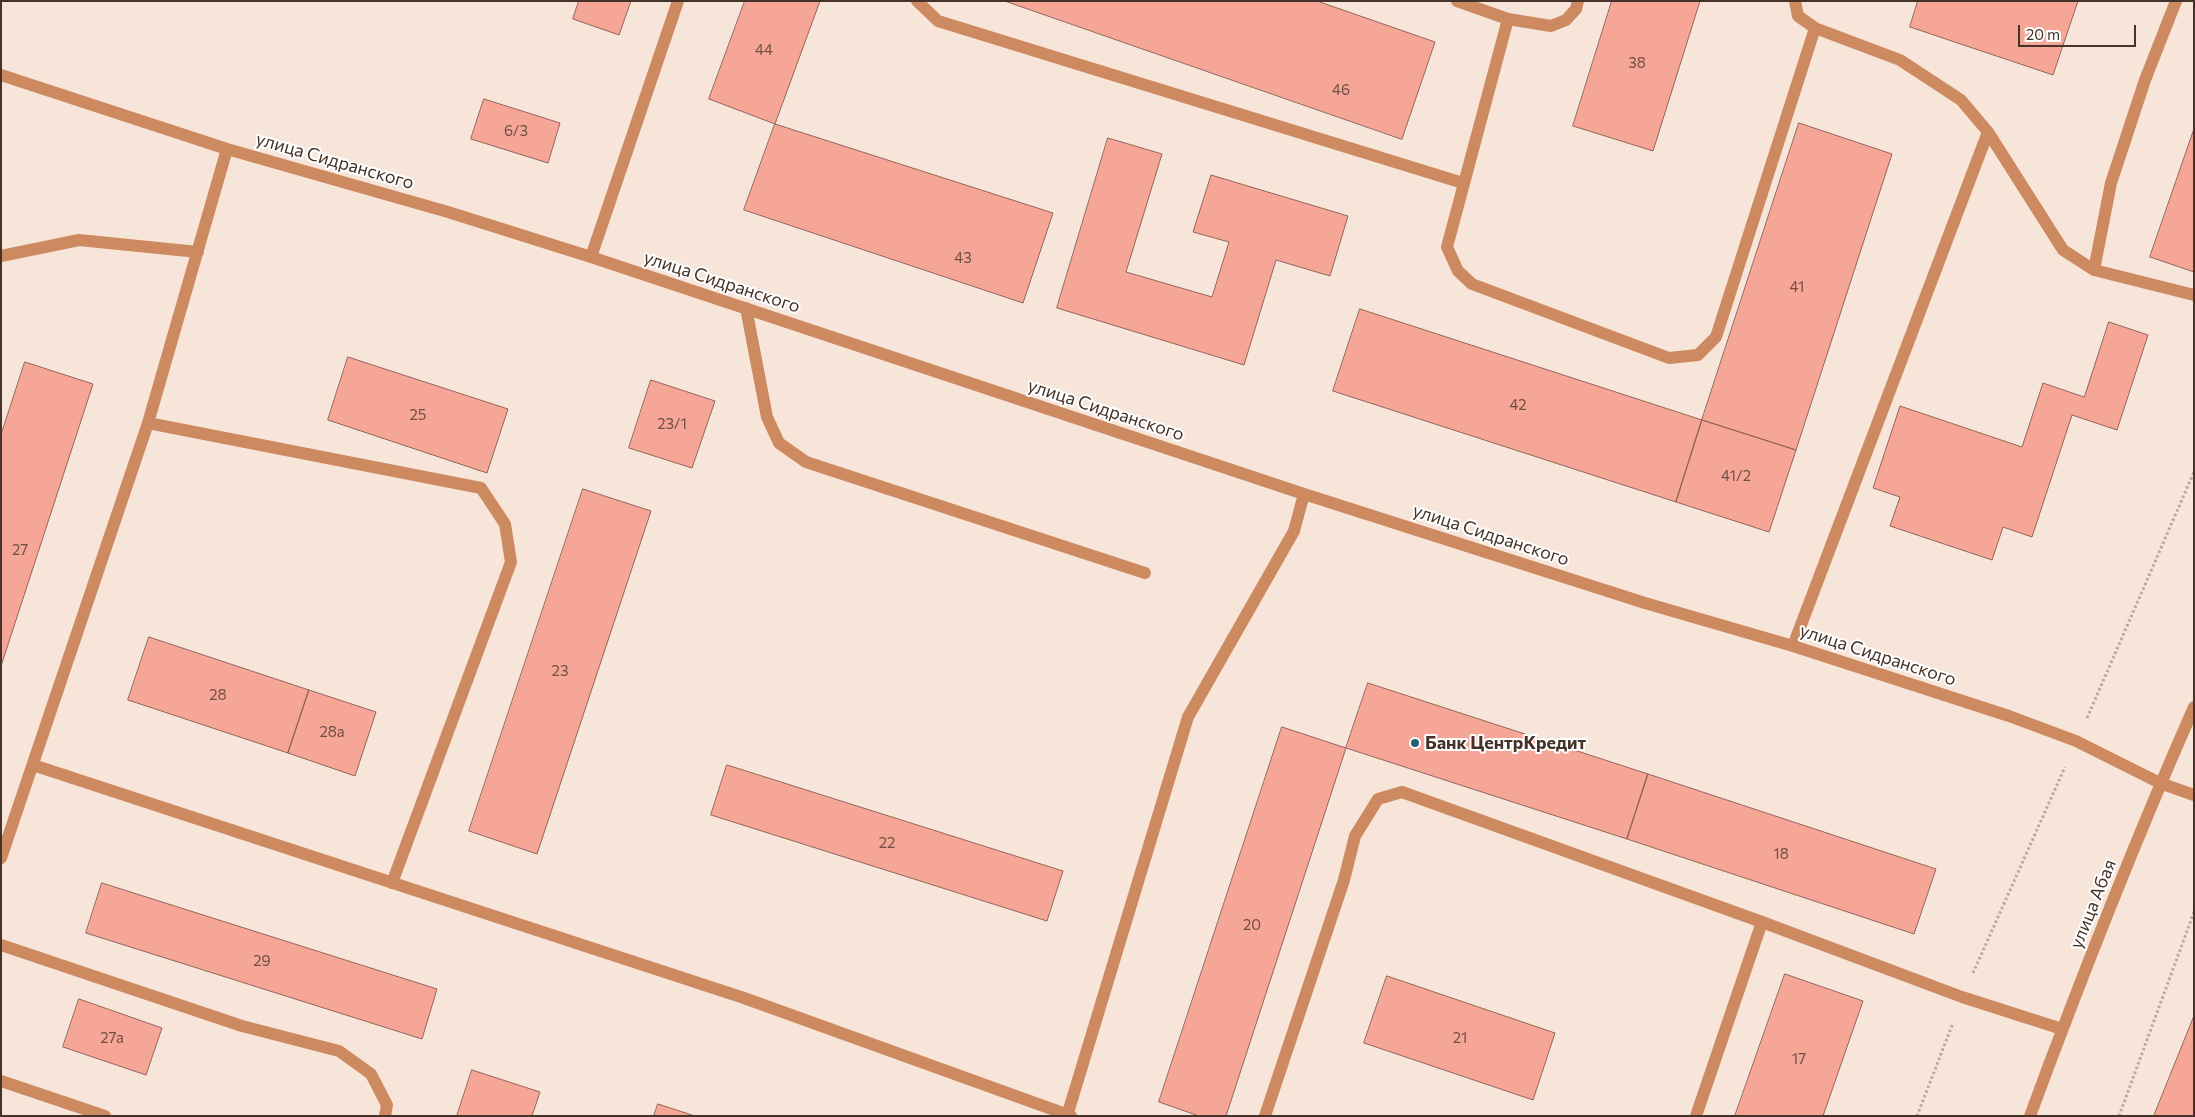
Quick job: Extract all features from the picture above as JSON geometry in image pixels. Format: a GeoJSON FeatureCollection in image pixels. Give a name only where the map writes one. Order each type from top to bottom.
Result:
{"type":"FeatureCollection","features":[{"type":"Feature","properties":{"kind":"street"},"geometry":{"type":"LineString","coordinates":[[591,257],[678,1]]}},
{"type":"Feature","properties":{"kind":"street"},"geometry":{"type":"LineString","coordinates":[[917,1],[938,21],[1463,182]]}},
{"type":"Feature","properties":{"kind":"street"},"geometry":{"type":"LineString","coordinates":[[1457,1],[1508,19],[1550,26],[1566,20],[1576,9],[1578,1]]}},
{"type":"Feature","properties":{"kind":"street"},"geometry":{"type":"LineString","coordinates":[[1795,1],[1798,16],[1815,28],[1900,60],[1961,100],[1988,132],[2063,250],[2094,270],[2194,296]]}},
{"type":"Feature","properties":{"kind":"street"},"geometry":{"type":"LineString","coordinates":[[2094,270],[2111,183],[2145,80],[2176,1]]}},
{"type":"Feature","properties":{"kind":"street"},"geometry":{"type":"LineString","coordinates":[[1508,19],[1447,247],[1458,271],[1472,284],[1669,358],[1698,355],[1716,337],[1815,28]]}},
{"type":"Feature","properties":{"kind":"street","name":"улица Сидранского"},"geometry":{"type":"LineString","coordinates":[[1,75],[227,149],[448,212],[591,257],[1304,494],[1644,603],[1793,646],[2009,716],[2076,742],[2160,782],[2194,795]]}},
{"type":"Feature","properties":{"kind":"street"},"geometry":{"type":"LineString","coordinates":[[1793,646],[1988,132]]}},
{"type":"Feature","properties":{"kind":"street"},"geometry":{"type":"LineString","coordinates":[[1,858],[148,423],[227,149]]}},
{"type":"Feature","properties":{"kind":"street"},"geometry":{"type":"LineString","coordinates":[[1,256],[80,240],[198,252]]}},
{"type":"Feature","properties":{"kind":"street"},"geometry":{"type":"LineString","coordinates":[[746,308],[767,417],[779,443],[806,462],[1145,573]]}},
{"type":"Feature","properties":{"kind":"street"},"geometry":{"type":"LineString","coordinates":[[148,423],[481,488],[505,524],[511,562],[392,883]]}},
{"type":"Feature","properties":{"kind":"street"},"geometry":{"type":"LineString","coordinates":[[33,764],[744,998],[1068,1115],[1188,717],[1294,531],[1304,494]]}},
{"type":"Feature","properties":{"kind":"street","name":"улица Абая"},"geometry":{"type":"LineString","coordinates":[[2030,1116],[2062,1029],[2160,782],[2194,706]]}},
{"type":"Feature","properties":{"kind":"street"},"geometry":{"type":"LineString","coordinates":[[1265,1116],[1344,880],[1355,836],[1378,799],[1402,792],[1762,922],[1962,997],[2062,1029]]}},
{"type":"Feature","properties":{"kind":"street"},"geometry":{"type":"LineString","coordinates":[[1696,1116],[1762,922]]}},
{"type":"Feature","properties":{"kind":"street"},"geometry":{"type":"LineString","coordinates":[[1,945],[242,1026],[339,1051],[371,1074],[387,1105],[385,1116]]}},
{"type":"Feature","properties":{"kind":"street"},"geometry":{"type":"LineString","coordinates":[[1,1081],[105,1116]]}},
{"type":"Feature","properties":{"kind":"path"},"geometry":{"type":"LineString","coordinates":[[1917,1116],[1962,997],[2194,472]]}},
{"type":"Feature","properties":{"kind":"path"},"geometry":{"type":"LineString","coordinates":[[2119,1116],[2194,912]]}},
{"type":"Feature","properties":{"kind":"building"},"geometry":{"type":"Polygon","coordinates":[[[579,1],[631,1],[619,35],[573,19],[579,1]]]}},
{"type":"Feature","properties":{"kind":"building"},"geometry":{"type":"Polygon","coordinates":[[[745,1],[820,1],[775,124],[709,99],[745,1]]]}},
{"type":"Feature","properties":{"kind":"building"},"geometry":{"type":"Polygon","coordinates":[[[1005,1],[1317,1],[1435,42],[1402,139],[1005,1]]]}},
{"type":"Feature","properties":{"kind":"building"},"geometry":{"type":"Polygon","coordinates":[[[1612,1],[1700,1],[1653,151],[1573,126],[1612,1]]]}},
{"type":"Feature","properties":{"kind":"building"},"geometry":{"type":"Polygon","coordinates":[[[1918,1],[2078,1],[2053,75],[1910,27],[1918,1]]]}},
{"type":"Feature","properties":{"kind":"building"},"geometry":{"type":"Polygon","coordinates":[[[484,99],[560,123],[548,163],[471,139],[484,99]]]}},
{"type":"Feature","properties":{"kind":"building"},"geometry":{"type":"Polygon","coordinates":[[[1799,123],[1892,154],[1796,450],[1702,420],[1799,123]]]}},
{"type":"Feature","properties":{"kind":"building"},"geometry":{"type":"Polygon","coordinates":[[[775,124],[1053,213],[1023,303],[744,210],[775,124]]]}},
{"type":"Feature","properties":{"kind":"building"},"geometry":{"type":"Polygon","coordinates":[[[2194,129],[2194,272],[2150,257],[2194,129]]]}},
{"type":"Feature","properties":{"kind":"building"},"geometry":{"type":"Polygon","coordinates":[[[1108,138],[1162,154],[1126,272],[1212,297],[1229,242],[1193,232],[1211,175],[1348,216],[1330,276],[1276,260],[1244,365],[1057,308],[1108,138]]]}},
{"type":"Feature","properties":{"kind":"building"},"geometry":{"type":"Polygon","coordinates":[[[1360,309],[1702,420],[1676,502],[1333,391],[1360,309]]]}},
{"type":"Feature","properties":{"kind":"building"},"geometry":{"type":"Polygon","coordinates":[[[2109,322],[2148,335],[2117,430],[2072,415],[2032,537],[2003,527],[1992,560],[1890,526],[1900,497],[1873,488],[1900,406],[2022,447],[2043,383],[2084,397],[2109,322]]]}},
{"type":"Feature","properties":{"kind":"building"},"geometry":{"type":"Polygon","coordinates":[[[348,357],[508,409],[487,473],[328,420],[348,357]]]}},
{"type":"Feature","properties":{"kind":"building"},"geometry":{"type":"Polygon","coordinates":[[[25,362],[93,384],[1,666],[1,435],[25,362]]]}},
{"type":"Feature","properties":{"kind":"building"},"geometry":{"type":"Polygon","coordinates":[[[651,380],[715,401],[692,468],[629,448],[651,380]]]}},
{"type":"Feature","properties":{"kind":"building"},"geometry":{"type":"Polygon","coordinates":[[[1702,420],[1796,450],[1769,532],[1676,502],[1702,420]]]}},
{"type":"Feature","properties":{"kind":"building"},"geometry":{"type":"Polygon","coordinates":[[[583,489],[651,511],[537,854],[469,831],[583,489]]]}},
{"type":"Feature","properties":{"kind":"building"},"geometry":{"type":"Polygon","coordinates":[[[149,637],[309,690],[288,753],[128,700],[149,637]]]}},
{"type":"Feature","properties":{"kind":"building"},"geometry":{"type":"Polygon","coordinates":[[[1368,683],[1648,774],[1627,839],[1346,748],[1368,683]]]}},
{"type":"Feature","properties":{"kind":"building"},"geometry":{"type":"Polygon","coordinates":[[[309,690],[376,712],[355,776],[288,753],[309,690]]]}},
{"type":"Feature","properties":{"kind":"building"},"geometry":{"type":"Polygon","coordinates":[[[1282,727],[1346,748],[1226,1116],[1199,1116],[1159,1102],[1282,727]]]}},
{"type":"Feature","properties":{"kind":"building"},"geometry":{"type":"Polygon","coordinates":[[[727,765],[1063,871],[1047,921],[711,815],[727,765]]]}},
{"type":"Feature","properties":{"kind":"building"},"geometry":{"type":"Polygon","coordinates":[[[1648,774],[1936,869],[1914,934],[1627,839],[1648,774]]]}},
{"type":"Feature","properties":{"kind":"building"},"geometry":{"type":"Polygon","coordinates":[[[102,883],[437,989],[422,1039],[86,933],[102,883]]]}},
{"type":"Feature","properties":{"kind":"building"},"geometry":{"type":"Polygon","coordinates":[[[1785,974],[1863,1001],[1823,1116],[1735,1116],[1785,974]]]}},
{"type":"Feature","properties":{"kind":"building"},"geometry":{"type":"Polygon","coordinates":[[[1387,976],[1555,1033],[1533,1100],[1364,1043],[1387,976]]]}},
{"type":"Feature","properties":{"kind":"building"},"geometry":{"type":"Polygon","coordinates":[[[79,999],[162,1028],[146,1075],[63,1047],[79,999]]]}},
{"type":"Feature","properties":{"kind":"building"},"geometry":{"type":"Polygon","coordinates":[[[2194,1016],[2194,1116],[2154,1116],[2194,1016]]]}},
{"type":"Feature","properties":{"kind":"building"},"geometry":{"type":"Polygon","coordinates":[[[472,1070],[540,1092],[532,1116],[457,1116],[472,1070]]]}},
{"type":"Feature","properties":{"kind":"building"},"geometry":{"type":"Polygon","coordinates":[[[658,1104],[695,1116],[654,1116],[658,1104]]]}},
{"type":"Feature","properties":{"kind":"place","name":"Банк ЦентрКредит"},"geometry":{"type":"Point","coordinates":[1415,743]}}]}
